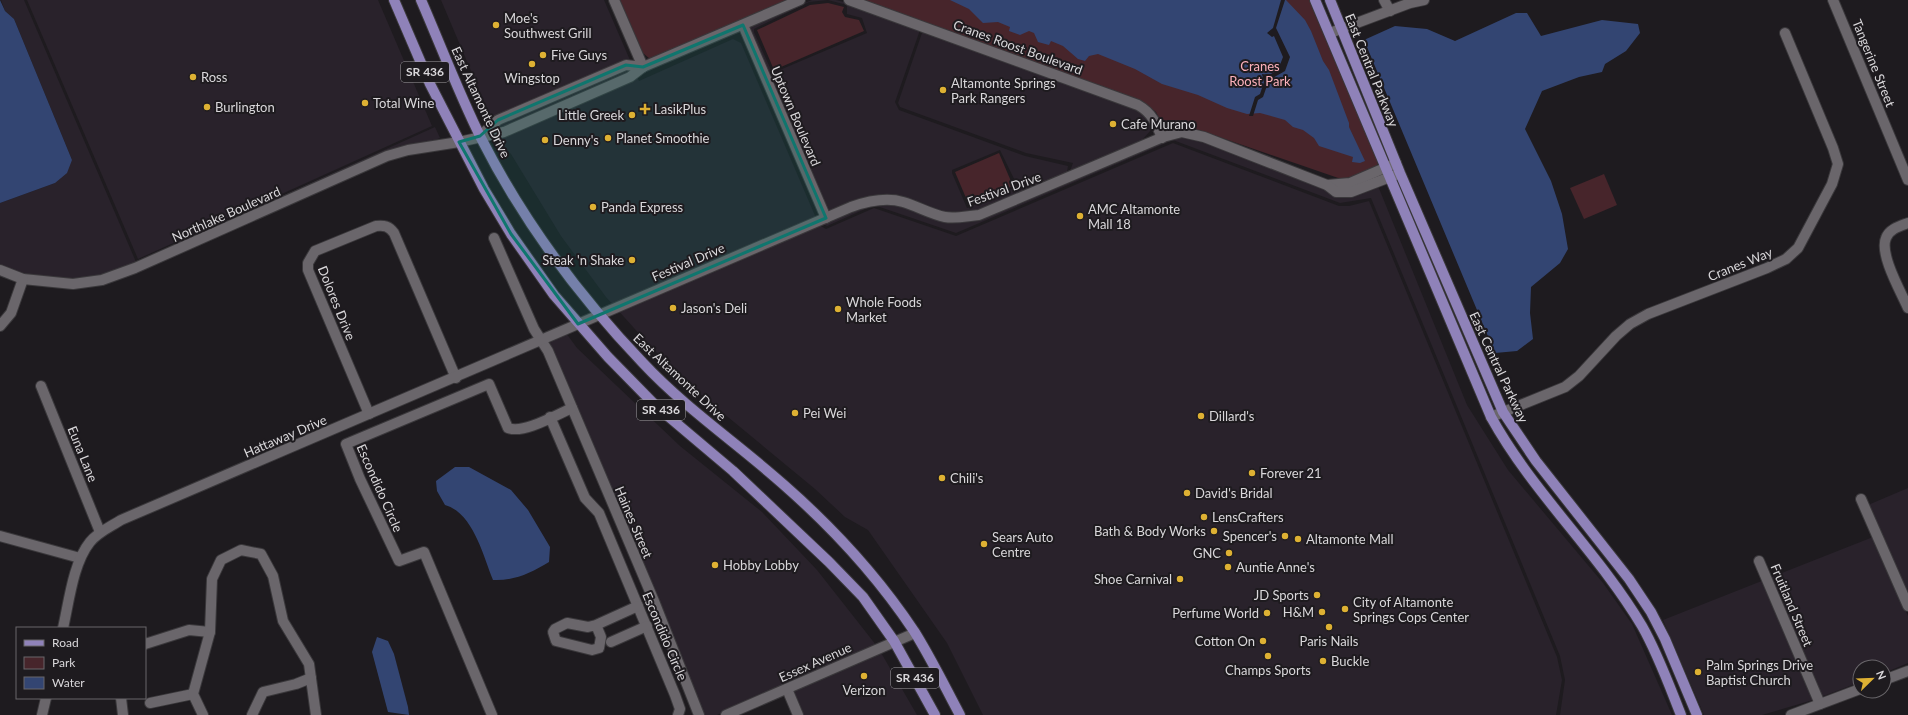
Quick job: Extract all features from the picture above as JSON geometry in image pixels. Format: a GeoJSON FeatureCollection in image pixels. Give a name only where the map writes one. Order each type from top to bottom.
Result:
{"type":"FeatureCollection","features":[{"type":"Feature","properties":{"kind":"main road","name":"SR 436"},"geometry":{"type":"LineString","coordinates":[[394,0],[430,84],[484,189],[511,234],[554,295],[608,357],[656,406],[733,471],[829,562],[863,597],[894,641],[935,715]]}},
{"type":"Feature","properties":{"kind":"main road","name":"East Altamonte Drive"},"geometry":{"type":"LineString","coordinates":[[421,0],[480,136],[501,175],[536,231],[567,275],[645,365],[686,403],[786,486],[833,532],[870,572],[915,633],[960,715]]}},
{"type":"Feature","properties":{"kind":"main road","name":"East Central Parkway"},"geometry":{"type":"LineString","coordinates":[[1315,0],[1491,417],[1520,464],[1614,584],[1641,625],[1681,715]]}},
{"type":"Feature","properties":{"kind":"main road","name":"East Central Parkway"},"geometry":{"type":"LineString","coordinates":[[1330,0],[1398,168],[1503,412],[1536,461],[1629,579],[1651,612],[1665,639],[1697,715]]}},
{"type":"Feature","properties":{"kind":"street"},"geometry":{"type":"LineString","coordinates":[[614,0],[643,67]]}},
{"type":"Feature","properties":{"kind":"street"},"geometry":{"type":"LineString","coordinates":[[459,142],[480,136],[504,132],[630,77],[643,67],[800,0]]}},
{"type":"Feature","properties":{"kind":"street","name":"Cranes Roost Boulevard"},"geometry":{"type":"LineString","coordinates":[[849,0],[1138,105],[1150,113],[1162,138]]}},
{"type":"Feature","properties":{"kind":"street"},"geometry":{"type":"LineString","coordinates":[[1384,0],[1390,11]]}},
{"type":"Feature","properties":{"kind":"street"},"geometry":{"type":"LineString","coordinates":[[1330,33],[1342,30],[1410,3],[1424,0]]}},
{"type":"Feature","properties":{"kind":"street","name":"Tangerine Street"},"geometry":{"type":"LineString","coordinates":[[1833,0],[1908,180]]}},
{"type":"Feature","properties":{"kind":"street","name":"Uptown Boulevard"},"geometry":{"type":"LineString","coordinates":[[743,25],[826,218]]}},
{"type":"Feature","properties":{"kind":"street","name":"Cranes Way"},"geometry":{"type":"LineString","coordinates":[[1491,417],[1565,387],[1579,376],[1616,336],[1630,324],[1648,314],[1767,268],[1786,259],[1798,248],[1832,184],[1838,164],[1833,148],[1785,33]]}},
{"type":"Feature","properties":{"kind":"street","name":"Festival Drive"},"geometry":{"type":"LineString","coordinates":[[578,324],[851,207],[880,200],[902,202],[946,217],[957,218],[979,215],[1162,138],[1182,132],[1204,136],[1327,185],[1350,183],[1388,173],[1398,168]]}},
{"type":"Feature","properties":{"kind":"street","name":"Northlake Boulevard"},"geometry":{"type":"LineString","coordinates":[[0,270],[23,279],[73,284],[102,280],[135,268],[386,156],[408,150],[459,142]]}},
{"type":"Feature","properties":{"kind":"street"},"geometry":{"type":"LineString","coordinates":[[1908,222],[1890,231],[1885,238],[1886,258],[1908,308]]}},
{"type":"Feature","properties":{"kind":"street","name":"Dolores Drive"},"geometry":{"type":"LineString","coordinates":[[369,414],[308,270],[308,263],[315,252],[369,229],[383,225],[390,228],[394,233],[456,378]]}},
{"type":"Feature","properties":{"kind":"street","name":"Haines Street"},"geometry":{"type":"LineString","coordinates":[[494,238],[534,329],[542,340],[572,408],[700,715]]}},
{"type":"Feature","properties":{"kind":"street"},"geometry":{"type":"LineString","coordinates":[[0,326],[11,313],[23,279]]}},
{"type":"Feature","properties":{"kind":"street","name":"Hattaway Drive"},"geometry":{"type":"LineString","coordinates":[[63,627],[80,558],[90,542],[100,532],[121,520],[456,378],[578,324]]}},
{"type":"Feature","properties":{"kind":"street","name":"Escondido Circle"},"geometry":{"type":"LineString","coordinates":[[492,715],[424,552],[399,561],[360,479],[346,444],[489,384],[508,428],[514,430],[529,426],[572,408]]}},
{"type":"Feature","properties":{"kind":"street","name":"Euna Lane"},"geometry":{"type":"LineString","coordinates":[[41,386],[100,532]]}},
{"type":"Feature","properties":{"kind":"street","name":"Escondido Circle"},"geometry":{"type":"LineString","coordinates":[[550,417],[585,498],[599,513],[676,695],[680,710],[678,715]]}},
{"type":"Feature","properties":{"kind":"street"},"geometry":{"type":"LineString","coordinates":[[1862,499],[1908,606]]}},
{"type":"Feature","properties":{"kind":"street"},"geometry":{"type":"LineString","coordinates":[[0,536],[80,558]]}},
{"type":"Feature","properties":{"kind":"street"},"geometry":{"type":"LineString","coordinates":[[202,715],[193,694],[210,632],[212,580],[220,560],[242,550],[261,554],[274,576],[283,621],[309,664],[316,715]]}},
{"type":"Feature","properties":{"kind":"street","name":"Fruitland Street"},"geometry":{"type":"LineString","coordinates":[[1759,561],[1820,704]]}},
{"type":"Feature","properties":{"kind":"street"},"geometry":{"type":"LineString","coordinates":[[596,625],[638,606]]}},
{"type":"Feature","properties":{"kind":"street"},"geometry":{"type":"LineString","coordinates":[[611,642],[647,626]]}},
{"type":"Feature","properties":{"kind":"street"},"geometry":{"type":"LineString","coordinates":[[146,644],[189,630],[210,632]]}},
{"type":"Feature","properties":{"kind":"street","name":"Essex Avenue"},"geometry":{"type":"LineString","coordinates":[[726,715],[789,694],[894,641],[915,633]]}},
{"type":"Feature","properties":{"kind":"street"},"geometry":{"type":"LineString","coordinates":[[1892,677],[1908,671]]}},
{"type":"Feature","properties":{"kind":"street"},"geometry":{"type":"LineString","coordinates":[[252,715],[263,692],[296,684],[311,678]]}},
{"type":"Feature","properties":{"kind":"street"},"geometry":{"type":"LineString","coordinates":[[1791,715],[1852,692]]}},
{"type":"Feature","properties":{"kind":"street"},"geometry":{"type":"LineString","coordinates":[[150,703],[193,694]]}},
{"type":"Feature","properties":{"kind":"street"},"geometry":{"type":"LineString","coordinates":[[789,694],[798,715]]}},
{"type":"Feature","properties":{"kind":"street"},"geometry":{"type":"LineString","coordinates":[[42,715],[46,699]]}},
{"type":"Feature","properties":{"kind":"street"},"geometry":{"type":"LineString","coordinates":[[121,699],[123,715]]}},
{"type":"Feature","properties":{"kind":"highlighted area"},"geometry":{"type":"Polygon","coordinates":[[[743,25],[826,218],[578,324],[511,234],[459,142],[480,136],[498,120],[626,65],[643,67],[743,25]]]}},
{"type":"Feature","properties":{"kind":"shaded area"},"geometry":{"type":"Polygon","coordinates":[[[1,0],[24,0],[136,262],[435,127],[440,138],[133,265],[101,276],[73,280],[24,276],[0,266],[0,203],[55,183],[72,160],[14,19],[5,11],[1,0]]]}},
{"type":"Feature","properties":{"kind":"shaded area"},"geometry":{"type":"Polygon","coordinates":[[[27,0],[378,0],[432,126],[138,259],[27,0]]]}},
{"type":"Feature","properties":{"kind":"shaded area","name":"Altamonte Mall"},"geometry":{"type":"Polygon","coordinates":[[[441,0],[604,0],[639,81],[733,39],[741,43],[819,225],[826,229],[874,208],[956,236],[1173,143],[1339,206],[1349,206],[1369,201],[1557,657],[1562,680],[1556,715],[983,715],[947,643],[868,530],[845,517],[815,489],[700,394],[652,348],[606,297],[561,236],[511,154],[502,144],[441,0]]]}},
{"type":"Feature","properties":{"kind":"shaded area"},"geometry":{"type":"Polygon","coordinates":[[[812,0],[828,0],[836,0],[920,30],[895,102],[899,110],[1025,156],[1068,166],[1067,172],[978,211],[957,214],[946,213],[904,198],[828,213],[748,26],[812,0]],[[828,0],[809,2],[754,29],[772,72],[867,33],[862,18],[847,14],[847,5],[828,0]],[[1000,150],[952,170],[967,208],[1016,187],[1017,185],[1000,150]]]}},
{"type":"Feature","properties":{"kind":"shaded area"},"geometry":{"type":"Polygon","coordinates":[[[923,30],[1145,113],[1150,119],[1152,129],[1142,140],[1070,171],[1073,163],[1026,153],[900,107],[898,103],[923,30]]]}},
{"type":"Feature","properties":{"kind":"shaded area"},"geometry":{"type":"Polygon","coordinates":[[[1182,136],[1202,140],[1330,190],[1347,191],[1376,181],[1467,405],[1508,470],[1603,583],[1632,624],[1672,715],[1560,715],[1565,680],[1560,656],[1371,198],[1340,203],[1173,140],[956,233],[874,205],[827,226],[822,223],[853,210],[880,203],[901,205],[947,221],[979,218],[1163,141],[1182,136]]]}},
{"type":"Feature","properties":{"kind":"shaded area"},"geometry":{"type":"Polygon","coordinates":[[[566,333],[577,348],[680,446],[762,512],[817,570],[876,645],[717,715],[704,715],[657,599],[547,342],[566,333]]]}},
{"type":"Feature","properties":{"kind":"shaded area"},"geometry":{"type":"Polygon","coordinates":[[[1908,488],[1908,596],[1868,505],[1908,488]]]}},
{"type":"Feature","properties":{"kind":"shaded area"},"geometry":{"type":"Polygon","coordinates":[[[1873,537],[1908,616],[1908,663],[1892,670],[1892,659],[1852,659],[1852,685],[1821,697],[1773,582],[1813,700],[1762,715],[1704,715],[1663,620],[1873,537]]]}},
{"type":"Feature","properties":{"kind":"shaded area"},"geometry":{"type":"Polygon","coordinates":[[[880,651],[917,715],[802,715],[792,691],[880,651]]]}},
{"type":"Feature","properties":{"kind":"green space"},"geometry":{"type":"Polygon","coordinates":[[[620,0],[791,0],[650,59],[643,53],[620,0]]]}},
{"type":"Feature","properties":{"kind":"green space","name":"Cranes Roost Park"},"geometry":{"type":"Polygon","coordinates":[[[860,0],[1309,0],[1378,163],[1374,172],[1347,181],[1202,131],[1163,125],[1156,112],[1143,102],[860,0]]]}},
{"type":"Feature","properties":{"kind":"green space"},"geometry":{"type":"Polygon","coordinates":[[[828,3],[844,7],[842,12],[845,17],[859,20],[864,31],[774,70],[757,30],[810,5],[828,3]]]}},
{"type":"Feature","properties":{"kind":"green space"},"geometry":{"type":"Polygon","coordinates":[[[999,153],[1013,186],[969,205],[955,172],[999,153]]]}},
{"type":"Feature","properties":{"kind":"green space"},"geometry":{"type":"Polygon","coordinates":[[[1604,174],[1617,205],[1584,219],[1570,188],[1604,174]]]}},
{"type":"Feature","properties":{"kind":"water"},"geometry":{"type":"Polygon","coordinates":[[[0,0],[5,11],[14,19],[72,160],[67,173],[55,183],[0,203],[0,0]]]}},
{"type":"Feature","properties":{"kind":"water","name":"Cranes Roost Park"},"geometry":{"type":"Polygon","coordinates":[[[950,0],[1286,0],[1305,20],[1311,31],[1323,61],[1329,70],[1349,123],[1349,127],[1365,161],[1360,163],[1352,162],[1353,157],[1319,146],[1314,138],[1303,130],[1293,127],[1285,120],[1260,113],[1247,114],[1227,108],[1198,95],[1162,84],[1135,69],[1098,54],[1089,56],[1085,61],[1078,59],[1063,46],[1051,41],[1049,45],[1038,42],[1034,33],[1029,31],[1020,35],[1009,31],[1010,27],[998,22],[983,23],[969,9],[950,0]]]}},
{"type":"Feature","properties":{"kind":"water"},"geometry":{"type":"Polygon","coordinates":[[[1516,13],[1527,13],[1541,36],[1602,20],[1638,24],[1640,33],[1626,51],[1605,64],[1602,72],[1579,77],[1542,91],[1525,129],[1551,181],[1562,214],[1568,249],[1560,263],[1531,287],[1530,313],[1533,339],[1517,351],[1495,353],[1364,40],[1395,26],[1427,29],[1455,41],[1516,13]]]}},
{"type":"Feature","properties":{"kind":"water"},"geometry":{"type":"Polygon","coordinates":[[[455,467],[469,467],[511,490],[528,510],[550,547],[549,562],[522,576],[493,580],[481,547],[470,526],[455,509],[445,505],[437,491],[436,481],[455,467]]]}},
{"type":"Feature","properties":{"kind":"water"},"geometry":{"type":"Polygon","coordinates":[[[377,637],[388,641],[394,654],[409,715],[388,712],[372,652],[377,637]]]}},
{"type":"Feature","properties":{"kind":"pier"},"geometry":{"type":"Polygon","coordinates":[[[1281,0],[1285,0],[1276,28],[1290,57],[1285,71],[1269,80],[1263,97],[1258,100],[1253,116],[1249,116],[1255,97],[1260,94],[1264,82],[1262,74],[1269,75],[1278,70],[1283,57],[1274,36],[1272,37],[1267,33],[1273,28],[1281,0]]]}},
{"type":"Feature","properties":{"kind":"place","name":"Moe's Southwest Grill"},"geometry":{"type":"Point","coordinates":[496,25]}},
{"type":"Feature","properties":{"kind":"place","name":"Five Guys"},"geometry":{"type":"Point","coordinates":[543,55]}},
{"type":"Feature","properties":{"kind":"place","name":"Wingstop"},"geometry":{"type":"Point","coordinates":[532,64]}},
{"type":"Feature","properties":{"kind":"place","name":"Ross"},"geometry":{"type":"Point","coordinates":[193,77]}},
{"type":"Feature","properties":{"kind":"place","name":"Altamonte Springs Park Rangers"},"geometry":{"type":"Point","coordinates":[943,90]}},
{"type":"Feature","properties":{"kind":"place","name":"Total Wine"},"geometry":{"type":"Point","coordinates":[365,103]}},
{"type":"Feature","properties":{"kind":"place","name":"Burlington"},"geometry":{"type":"Point","coordinates":[207,107]}},
{"type":"Feature","properties":{"kind":"place","name":"LasikPlus"},"geometry":{"type":"Point","coordinates":[645,109]}},
{"type":"Feature","properties":{"kind":"place","name":"Little Greek"},"geometry":{"type":"Point","coordinates":[632,115]}},
{"type":"Feature","properties":{"kind":"place","name":"Cafe Murano"},"geometry":{"type":"Point","coordinates":[1113,124]}},
{"type":"Feature","properties":{"kind":"place","name":"Planet Smoothie"},"geometry":{"type":"Point","coordinates":[608,138]}},
{"type":"Feature","properties":{"kind":"place","name":"Denny's"},"geometry":{"type":"Point","coordinates":[545,140]}},
{"type":"Feature","properties":{"kind":"place","name":"Panda Express"},"geometry":{"type":"Point","coordinates":[593,207]}},
{"type":"Feature","properties":{"kind":"place","name":"AMC Altamonte Mall 18"},"geometry":{"type":"Point","coordinates":[1080,216]}},
{"type":"Feature","properties":{"kind":"place","name":"Steak 'n Shake"},"geometry":{"type":"Point","coordinates":[632,260]}},
{"type":"Feature","properties":{"kind":"place","name":"Jason's Deli"},"geometry":{"type":"Point","coordinates":[673,308]}},
{"type":"Feature","properties":{"kind":"place","name":"Whole Foods Market"},"geometry":{"type":"Point","coordinates":[838,309]}},
{"type":"Feature","properties":{"kind":"place","name":"Pei Wei"},"geometry":{"type":"Point","coordinates":[795,413]}},
{"type":"Feature","properties":{"kind":"place","name":"Dillard's"},"geometry":{"type":"Point","coordinates":[1201,416]}},
{"type":"Feature","properties":{"kind":"place","name":"Forever 21"},"geometry":{"type":"Point","coordinates":[1252,473]}},
{"type":"Feature","properties":{"kind":"place","name":"Chili's"},"geometry":{"type":"Point","coordinates":[942,478]}},
{"type":"Feature","properties":{"kind":"place","name":"David's Bridal"},"geometry":{"type":"Point","coordinates":[1187,493]}},
{"type":"Feature","properties":{"kind":"place","name":"LensCrafters"},"geometry":{"type":"Point","coordinates":[1204,517]}},
{"type":"Feature","properties":{"kind":"place","name":"Bath & Body Works"},"geometry":{"type":"Point","coordinates":[1214,531]}},
{"type":"Feature","properties":{"kind":"place","name":"Spencer's"},"geometry":{"type":"Point","coordinates":[1285,536]}},
{"type":"Feature","properties":{"kind":"place","name":"Altamonte Mall"},"geometry":{"type":"Point","coordinates":[1298,539]}},
{"type":"Feature","properties":{"kind":"place","name":"Sears Auto Centre"},"geometry":{"type":"Point","coordinates":[984,544]}},
{"type":"Feature","properties":{"kind":"place","name":"GNC"},"geometry":{"type":"Point","coordinates":[1229,553]}},
{"type":"Feature","properties":{"kind":"place","name":"Hobby Lobby"},"geometry":{"type":"Point","coordinates":[715,565]}},
{"type":"Feature","properties":{"kind":"place","name":"Auntie Anne's"},"geometry":{"type":"Point","coordinates":[1228,567]}},
{"type":"Feature","properties":{"kind":"place","name":"Shoe Carnival"},"geometry":{"type":"Point","coordinates":[1180,579]}},
{"type":"Feature","properties":{"kind":"place","name":"JD Sports"},"geometry":{"type":"Point","coordinates":[1317,595]}},
{"type":"Feature","properties":{"kind":"place","name":"City of Altamonte Springs Cops Center"},"geometry":{"type":"Point","coordinates":[1345,609]}},
{"type":"Feature","properties":{"kind":"place","name":"H&M"},"geometry":{"type":"Point","coordinates":[1322,612]}},
{"type":"Feature","properties":{"kind":"place","name":"Perfume World"},"geometry":{"type":"Point","coordinates":[1267,613]}},
{"type":"Feature","properties":{"kind":"place","name":"Paris Nails"},"geometry":{"type":"Point","coordinates":[1329,627]}},
{"type":"Feature","properties":{"kind":"place","name":"Cotton On"},"geometry":{"type":"Point","coordinates":[1263,641]}},
{"type":"Feature","properties":{"kind":"place","name":"Champs Sports"},"geometry":{"type":"Point","coordinates":[1268,656]}},
{"type":"Feature","properties":{"kind":"place","name":"Buckle"},"geometry":{"type":"Point","coordinates":[1323,661]}},
{"type":"Feature","properties":{"kind":"place","name":"Palm Springs Drive Baptist Church"},"geometry":{"type":"Point","coordinates":[1698,672]}},
{"type":"Feature","properties":{"kind":"place","name":"Verizon"},"geometry":{"type":"Point","coordinates":[864,676]}}]}
